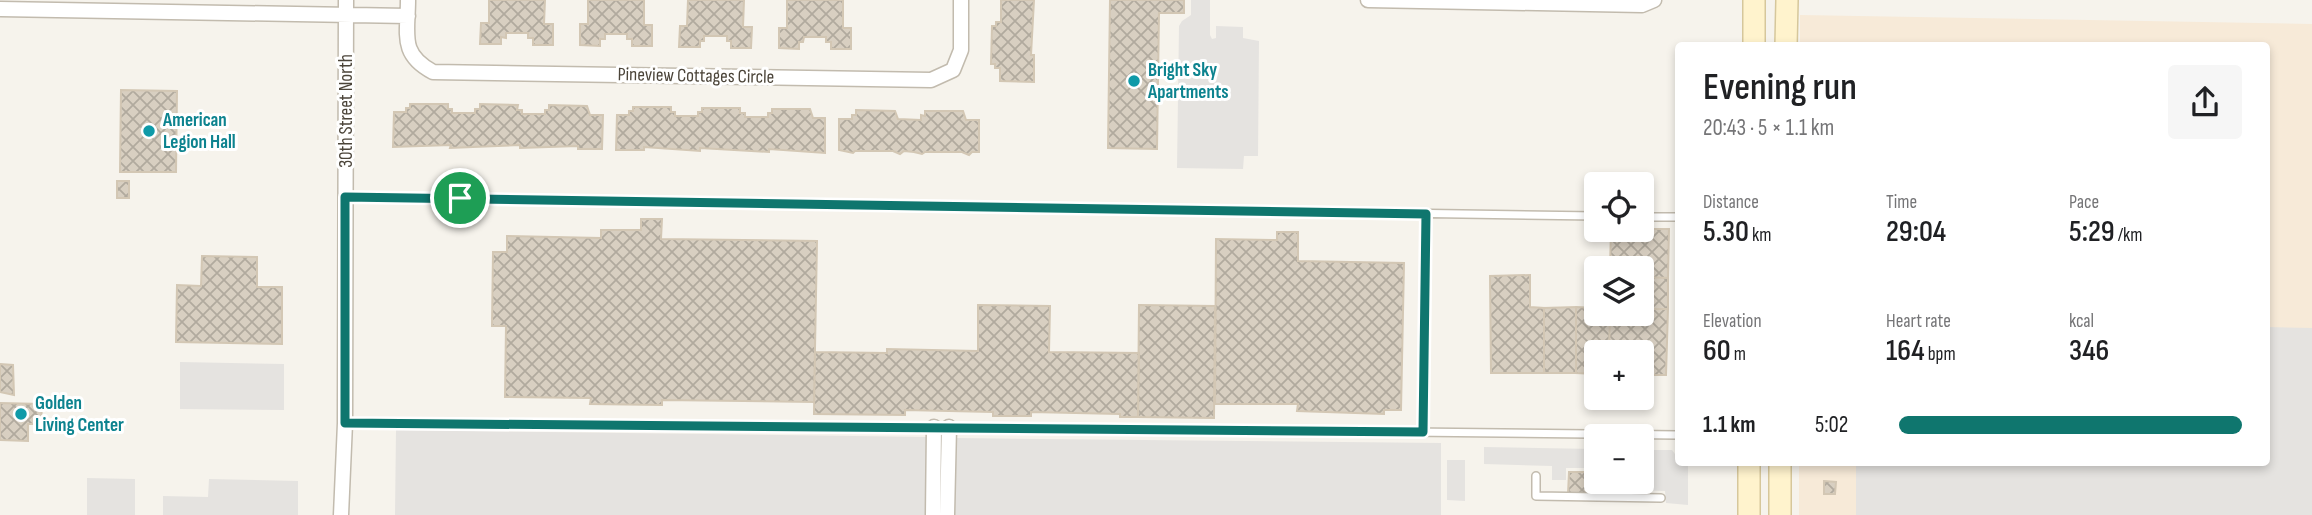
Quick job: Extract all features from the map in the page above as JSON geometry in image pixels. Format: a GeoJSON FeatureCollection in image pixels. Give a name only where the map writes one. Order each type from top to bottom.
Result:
{"type":"FeatureCollection","features":[{"type":"Feature","properties":{"kind":"main road"},"geometry":{"type":"LineString","coordinates":[[1754,0],[1754,42]]}},
{"type":"Feature","properties":{"kind":"main road"},"geometry":{"type":"LineString","coordinates":[[1786,42],[1787,0]]}},
{"type":"Feature","properties":{"kind":"main road"},"geometry":{"type":"LineString","coordinates":[[1749,466],[1749,515]]}},
{"type":"Feature","properties":{"kind":"main road"},"geometry":{"type":"LineString","coordinates":[[1780,466],[1780,515]]}},
{"type":"Feature","properties":{"kind":"street","name":"Pineview Cottages Circle"},"geometry":{"type":"LineString","coordinates":[[408,0],[408,47],[417,63],[433,72],[932,80],[953,70],[961,50],[961,0]]}},
{"type":"Feature","properties":{"kind":"street"},"geometry":{"type":"LineString","coordinates":[[1368,0],[1642,5],[1654,0]]}},
{"type":"Feature","properties":{"kind":"street"},"geometry":{"type":"LineString","coordinates":[[0,9],[55,5],[346,8],[408,16]]}},
{"type":"Feature","properties":{"kind":"street","name":"30th Street North"},"geometry":{"type":"LineString","coordinates":[[341,515],[345,423],[346,8]]}},
{"type":"Feature","properties":{"kind":"street"},"geometry":{"type":"LineString","coordinates":[[933,515],[941,427]]}},
{"type":"Feature","properties":{"kind":"street"},"geometry":{"type":"LineString","coordinates":[[941,427],[947,515]]}},
{"type":"Feature","properties":{"kind":"lane"},"geometry":{"type":"LineString","coordinates":[[345,197],[1584,216]]}},
{"type":"Feature","properties":{"kind":"lane"},"geometry":{"type":"LineString","coordinates":[[1423,432],[1426,214]]}},
{"type":"Feature","properties":{"kind":"lane"},"geometry":{"type":"LineString","coordinates":[[1654,217],[1675,218]]}},
{"type":"Feature","properties":{"kind":"lane"},"geometry":{"type":"LineString","coordinates":[[345,423],[1675,435]]}},
{"type":"Feature","properties":{"kind":"lane"},"geometry":{"type":"LineString","coordinates":[[1536,475],[1536,496],[1661,498]]}},
{"type":"Feature","properties":{"kind":"shaded area"},"geometry":{"type":"Polygon","coordinates":[[[1191,0],[1210,0],[1212,39],[1216,38],[1216,26],[1243,27],[1243,38],[1259,41],[1258,156],[1244,156],[1243,169],[1177,168],[1179,26],[1191,15],[1191,0]]]}},
{"type":"Feature","properties":{"kind":"shaded area"},"geometry":{"type":"Polygon","coordinates":[[[1800,15],[2312,24],[2312,515],[1799,515],[1799,466],[2270,466],[2270,42],[1800,42],[1800,15]]]}},
{"type":"Feature","properties":{"kind":"shaded area"},"geometry":{"type":"Polygon","coordinates":[[[2270,327],[2312,328],[2312,515],[1856,515],[1856,466],[2270,466],[2270,327]]]}},
{"type":"Feature","properties":{"kind":"shaded area"},"geometry":{"type":"Polygon","coordinates":[[[180,362],[284,364],[284,410],[180,409],[180,362]]]}},
{"type":"Feature","properties":{"kind":"shaded area"},"geometry":{"type":"Polygon","coordinates":[[[396,430],[927,437],[925,515],[395,515],[396,430]]]}},
{"type":"Feature","properties":{"kind":"shaded area"},"geometry":{"type":"Polygon","coordinates":[[[955,438],[1441,443],[1441,515],[953,515],[955,438]]]}},
{"type":"Feature","properties":{"kind":"shaded area"},"geometry":{"type":"Polygon","coordinates":[[[1484,447],[1584,449],[1584,468],[1566,468],[1566,480],[1552,480],[1552,466],[1484,464],[1484,447]]]}},
{"type":"Feature","properties":{"kind":"shaded area"},"geometry":{"type":"Polygon","coordinates":[[[1654,450],[1672,450],[1675,454],[1675,466],[1688,466],[1688,505],[1666,503],[1665,491],[1654,491],[1654,450]]]}},
{"type":"Feature","properties":{"kind":"shaded area"},"geometry":{"type":"Polygon","coordinates":[[[1447,460],[1465,460],[1465,501],[1447,500],[1447,460]]]}},
{"type":"Feature","properties":{"kind":"shaded area"},"geometry":{"type":"Polygon","coordinates":[[[87,478],[135,479],[135,515],[87,515],[87,478]]]}},
{"type":"Feature","properties":{"kind":"shaded area"},"geometry":{"type":"Polygon","coordinates":[[[209,479],[298,481],[298,515],[163,515],[163,496],[208,497],[209,479]]]}},
{"type":"Feature","properties":{"kind":"building"},"geometry":{"type":"Polygon","coordinates":[[[489,0],[545,0],[544,24],[553,24],[553,45],[533,45],[533,38],[528,38],[528,33],[506,33],[506,38],[501,37],[501,44],[480,44],[481,23],[489,23],[489,0]]]}},
{"type":"Feature","properties":{"kind":"building"},"geometry":{"type":"Polygon","coordinates":[[[588,0],[644,0],[644,25],[652,25],[652,46],[632,46],[632,39],[627,39],[627,34],[605,34],[605,39],[600,39],[600,46],[580,45],[580,24],[588,24],[588,0]]]}},
{"type":"Feature","properties":{"kind":"building"},"geometry":{"type":"Polygon","coordinates":[[[688,0],[744,0],[743,27],[752,27],[751,48],[731,48],[731,41],[727,41],[727,36],[704,36],[700,47],[679,47],[680,26],[687,26],[688,0]]]}},
{"type":"Feature","properties":{"kind":"building"},"geometry":{"type":"Polygon","coordinates":[[[787,0],[843,0],[843,28],[851,28],[851,49],[831,49],[831,42],[826,42],[826,37],[804,37],[803,42],[799,42],[799,49],[779,48],[779,28],[787,28],[787,0]]]}},
{"type":"Feature","properties":{"kind":"building"},"geometry":{"type":"Polygon","coordinates":[[[1001,0],[1034,0],[1031,55],[1034,55],[1034,82],[1000,81],[1000,68],[991,64],[992,26],[1001,22],[1001,0]]]}},
{"type":"Feature","properties":{"kind":"building","name":"Bright Sky Apartments"},"geometry":{"type":"Polygon","coordinates":[[[1110,0],[1184,0],[1184,13],[1159,13],[1157,149],[1108,148],[1110,0]]]}},
{"type":"Feature","properties":{"kind":"building","name":"American Legion Hall"},"geometry":{"type":"Polygon","coordinates":[[[121,90],[177,91],[176,172],[120,172],[121,90]]]}},
{"type":"Feature","properties":{"kind":"building"},"geometry":{"type":"Polygon","coordinates":[[[410,104],[448,104],[452,113],[475,113],[475,109],[480,109],[480,104],[518,105],[517,110],[522,110],[522,114],[545,114],[549,105],[587,106],[590,115],[603,115],[602,149],[578,149],[578,146],[520,148],[520,145],[393,147],[394,112],[406,112],[410,104]]]}},
{"type":"Feature","properties":{"kind":"building"},"geometry":{"type":"Polygon","coordinates":[[[633,107],[671,107],[675,116],[698,116],[702,108],[740,108],[740,113],[745,113],[745,117],[768,117],[772,109],[810,109],[813,118],[825,118],[825,153],[769,149],[769,152],[700,148],[700,151],[644,147],[644,150],[616,150],[617,115],[629,115],[633,107]]]}},
{"type":"Feature","properties":{"kind":"building"},"geometry":{"type":"Polygon","coordinates":[[[856,110],[895,111],[898,119],[921,120],[925,111],[963,111],[966,120],[979,120],[979,152],[969,155],[962,152],[922,154],[904,151],[900,154],[893,151],[853,153],[839,150],[839,119],[852,119],[856,110]]]}},
{"type":"Feature","properties":{"kind":"building"},"geometry":{"type":"Polygon","coordinates":[[[117,181],[129,181],[129,198],[117,198],[117,181]]]}},
{"type":"Feature","properties":{"kind":"building"},"geometry":{"type":"Polygon","coordinates":[[[641,219],[662,219],[661,239],[817,241],[814,402],[662,400],[662,405],[590,404],[591,398],[505,397],[506,326],[492,326],[493,252],[507,252],[507,236],[601,238],[601,230],[641,230],[641,219]]]}},
{"type":"Feature","properties":{"kind":"building"},"geometry":{"type":"Polygon","coordinates":[[[1654,229],[1669,229],[1668,278],[1654,277],[1654,256],[1610,256],[1611,242],[1654,242],[1654,229]]]}},
{"type":"Feature","properties":{"kind":"building"},"geometry":{"type":"Polygon","coordinates":[[[1277,232],[1298,232],[1298,261],[1404,263],[1401,410],[1384,410],[1384,414],[1297,411],[1298,404],[1215,404],[1216,239],[1277,240],[1277,232]]]}},
{"type":"Feature","properties":{"kind":"building"},"geometry":{"type":"Polygon","coordinates":[[[202,256],[257,257],[257,287],[282,287],[282,344],[176,342],[177,285],[201,286],[202,256]]]}},
{"type":"Feature","properties":{"kind":"building"},"geometry":{"type":"Polygon","coordinates":[[[1530,275],[1530,307],[1544,308],[1544,373],[1491,373],[1490,276],[1530,275]]]}},
{"type":"Feature","properties":{"kind":"building"},"geometry":{"type":"Polygon","coordinates":[[[1654,277],[1668,278],[1668,309],[1654,309],[1654,277]]]}},
{"type":"Feature","properties":{"kind":"building"},"geometry":{"type":"Polygon","coordinates":[[[978,305],[1050,306],[1049,352],[1139,353],[1138,417],[1120,417],[1120,414],[1031,412],[1031,416],[993,416],[993,412],[905,410],[905,415],[814,414],[815,352],[887,353],[887,349],[978,351],[978,305]]]}},
{"type":"Feature","properties":{"kind":"building"},"geometry":{"type":"Polygon","coordinates":[[[1139,305],[1215,306],[1214,418],[1138,417],[1139,305]]]}},
{"type":"Feature","properties":{"kind":"building"},"geometry":{"type":"Polygon","coordinates":[[[1576,307],[1576,373],[1544,373],[1544,308],[1576,307]]]}},
{"type":"Feature","properties":{"kind":"building"},"geometry":{"type":"Polygon","coordinates":[[[1576,307],[1584,307],[1584,326],[1610,326],[1609,340],[1584,340],[1584,373],[1576,373],[1576,307]]]}},
{"type":"Feature","properties":{"kind":"building"},"geometry":{"type":"Polygon","coordinates":[[[1654,309],[1668,309],[1666,375],[1654,375],[1654,340],[1609,340],[1610,326],[1654,326],[1654,309]]]}},
{"type":"Feature","properties":{"kind":"building","name":"Golden Living Center"},"geometry":{"type":"Polygon","coordinates":[[[0,364],[13,365],[14,395],[0,392],[0,364]]]}},
{"type":"Feature","properties":{"kind":"building","name":"Golden Living Center"},"geometry":{"type":"Polygon","coordinates":[[[0,403],[42,404],[41,424],[28,424],[28,441],[0,440],[0,403]]]}},
{"type":"Feature","properties":{"kind":"building"},"geometry":{"type":"Polygon","coordinates":[[[1569,472],[1584,472],[1584,494],[1568,494],[1569,472]]]}},
{"type":"Feature","properties":{"kind":"building"},"geometry":{"type":"Polygon","coordinates":[[[1824,481],[1836,482],[1835,494],[1824,494],[1824,481]]]}},
{"type":"Feature","properties":{"kind":"place","name":"Bright Sky Apartments"},"geometry":{"type":"Point","coordinates":[1134,81]}},
{"type":"Feature","properties":{"kind":"place","name":"American Legion Hall"},"geometry":{"type":"Point","coordinates":[149,131]}},
{"type":"Feature","properties":{"kind":"place","name":"Golden Living Center"},"geometry":{"type":"Point","coordinates":[21,414]}},
{"type":"Feature","properties":{"kind":"route"},"geometry":{"type":"LineString","coordinates":[[345,197],[460,198],[1426,214],[1423,432],[345,423],[345,197]]}}]}
